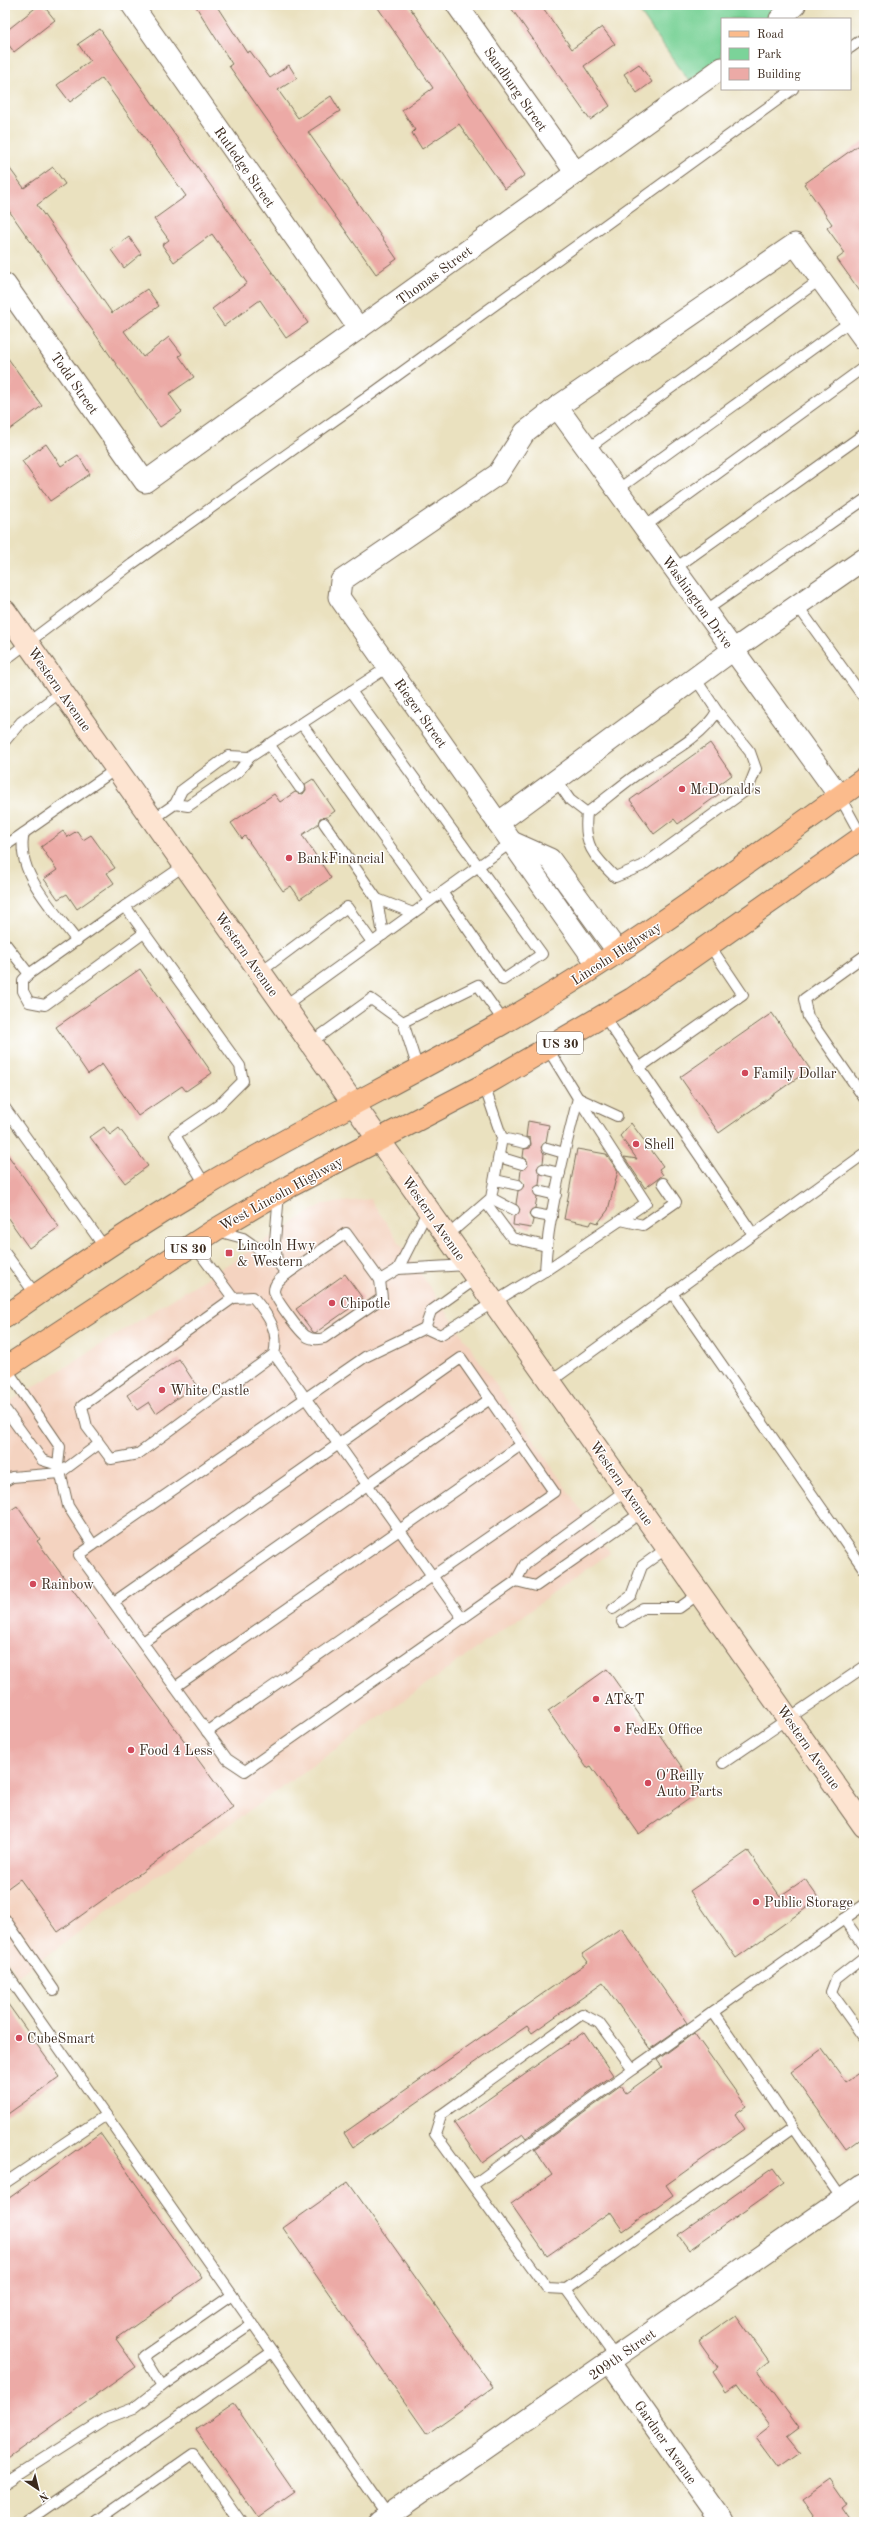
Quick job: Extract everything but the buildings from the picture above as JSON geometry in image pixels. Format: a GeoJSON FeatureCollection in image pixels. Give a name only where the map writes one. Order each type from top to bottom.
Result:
{"type":"FeatureCollection","features":[{"type":"Feature","properties":{"kind":"main road","name":"Western Avenue"},"geometry":{"type":"LineString","coordinates":[[5,612],[864,1826]]}},
{"type":"Feature","properties":{"kind":"main road","name":"Lincoln Highway"},"geometry":{"type":"LineString","coordinates":[[353,1104],[504,1022],[598,965],[737,872],[864,779]]}},
{"type":"Feature","properties":{"kind":"main road","name":"US 30"},"geometry":{"type":"LineString","coordinates":[[379,1140],[548,1049],[604,1016],[710,946],[863,838]]}},
{"type":"Feature","properties":{"kind":"main road"},"geometry":{"type":"LineString","coordinates":[[5,1317],[105,1248],[206,1186],[353,1104]]}},
{"type":"Feature","properties":{"kind":"main road","name":"West Lincoln Highway"},"geometry":{"type":"LineString","coordinates":[[5,1368],[215,1230],[279,1193],[379,1140]]}},
{"type":"Feature","properties":{"kind":"street","name":"Rutledge Street"},"geometry":{"type":"LineString","coordinates":[[132,5],[359,329]]}},
{"type":"Feature","properties":{"kind":"street","name":"Sandburg Street"},"geometry":{"type":"LineString","coordinates":[[457,5],[576,172]]}},
{"type":"Feature","properties":{"kind":"street"},"geometry":{"type":"LineString","coordinates":[[781,18],[795,5]]}},
{"type":"Feature","properties":{"kind":"street","name":"Thomas Street"},"geometry":{"type":"LineString","coordinates":[[145,482],[721,69]]}},
{"type":"Feature","properties":{"kind":"street"},"geometry":{"type":"LineString","coordinates":[[557,407],[795,244],[864,339]]}},
{"type":"Feature","properties":{"kind":"street","name":"Todd Street"},"geometry":{"type":"LineString","coordinates":[[5,284],[145,482]]}},
{"type":"Feature","properties":{"kind":"street","name":"Washington Drive"},"geometry":{"type":"LineString","coordinates":[[557,407],[840,796]]}},
{"type":"Feature","properties":{"kind":"street","name":"Rieger Street"},"geometry":{"type":"LineString","coordinates":[[557,407],[525,432],[498,474],[341,581],[339,597],[598,965]]}},
{"type":"Feature","properties":{"kind":"street"},"geometry":{"type":"LineString","coordinates":[[498,823],[733,650],[864,559]]}},
{"type":"Feature","properties":{"kind":"street","name":"Rieger Street"},"geometry":{"type":"LineString","coordinates":[[512,842],[550,860],[618,952]]}},
{"type":"Feature","properties":{"kind":"street","name":"209th Street"},"geometry":{"type":"LineString","coordinates":[[383,2519],[864,2184]]}},
{"type":"Feature","properties":{"kind":"street","name":"Gardner Avenue"},"geometry":{"type":"LineString","coordinates":[[613,2360],[723,2522]]}},
{"type":"Feature","properties":{"kind":"lane"},"geometry":{"type":"LineString","coordinates":[[851,47],[864,38]]}},
{"type":"Feature","properties":{"kind":"lane"},"geometry":{"type":"LineString","coordinates":[[5,660],[132,564],[373,393],[792,90]]}},
{"type":"Feature","properties":{"kind":"lane"},"geometry":{"type":"LineString","coordinates":[[587,448],[821,279]]}},
{"type":"Feature","properties":{"kind":"lane"},"geometry":{"type":"LineString","coordinates":[[617,490],[851,321]]}},
{"type":"Feature","properties":{"kind":"lane"},"geometry":{"type":"LineString","coordinates":[[644,528],[864,367]]}},
{"type":"Feature","properties":{"kind":"lane"},"geometry":{"type":"LineString","coordinates":[[674,569],[864,434]]}},
{"type":"Feature","properties":{"kind":"lane"},"geometry":{"type":"LineString","coordinates":[[705,611],[864,500]]}},
{"type":"Feature","properties":{"kind":"lane"},"geometry":{"type":"LineString","coordinates":[[798,605],[864,698]]}},
{"type":"Feature","properties":{"kind":"lane"},"geometry":{"type":"LineString","coordinates":[[175,804],[188,806],[238,772],[250,757],[388,667]]}},
{"type":"Feature","properties":{"kind":"lane"},"geometry":{"type":"LineString","coordinates":[[696,678],[718,711],[750,752],[756,769],[748,789],[642,866],[614,877],[592,854],[585,832],[587,813],[634,776],[699,732],[713,719],[718,711]]}},
{"type":"Feature","properties":{"kind":"lane"},"geometry":{"type":"LineString","coordinates":[[5,741],[21,722],[62,691]]}},
{"type":"Feature","properties":{"kind":"lane"},"geometry":{"type":"LineString","coordinates":[[351,691],[542,954],[503,980],[442,892]]}},
{"type":"Feature","properties":{"kind":"lane"},"geometry":{"type":"LineString","coordinates":[[301,723],[428,901]]}},
{"type":"Feature","properties":{"kind":"lane"},"geometry":{"type":"LineString","coordinates":[[269,744],[300,788]]}},
{"type":"Feature","properties":{"kind":"lane"},"geometry":{"type":"LineString","coordinates":[[152,820],[175,804],[182,790],[228,756],[250,757]]}},
{"type":"Feature","properties":{"kind":"lane"},"geometry":{"type":"LineString","coordinates":[[5,846],[116,769]]}},
{"type":"Feature","properties":{"kind":"lane"},"geometry":{"type":"LineString","coordinates":[[556,780],[570,800],[587,813]]}},
{"type":"Feature","properties":{"kind":"lane"},"geometry":{"type":"LineString","coordinates":[[840,796],[863,838]]}},
{"type":"Feature","properties":{"kind":"lane"},"geometry":{"type":"LineString","coordinates":[[324,823],[377,899],[383,934]]}},
{"type":"Feature","properties":{"kind":"lane"},"geometry":{"type":"LineString","coordinates":[[24,833],[20,846],[26,865],[37,887],[77,940]]}},
{"type":"Feature","properties":{"kind":"lane"},"geometry":{"type":"LineString","coordinates":[[284,1006],[512,842]]}},
{"type":"Feature","properties":{"kind":"lane"},"geometry":{"type":"LineString","coordinates":[[144,933],[45,1005],[29,1002],[22,991],[23,980],[29,974],[185,865]]}},
{"type":"Feature","properties":{"kind":"lane"},"geometry":{"type":"LineString","coordinates":[[377,899],[413,913]]}},
{"type":"Feature","properties":{"kind":"lane"},"geometry":{"type":"LineString","coordinates":[[125,906],[240,1066],[243,1081],[229,1096],[220,1105],[175,1135],[206,1186]]}},
{"type":"Feature","properties":{"kind":"lane"},"geometry":{"type":"LineString","coordinates":[[260,972],[347,907],[372,942]]}},
{"type":"Feature","properties":{"kind":"lane"},"geometry":{"type":"LineString","coordinates":[[5,943],[29,974]]}},
{"type":"Feature","properties":{"kind":"lane"},"geometry":{"type":"LineString","coordinates":[[640,1068],[743,995],[710,946]]}},
{"type":"Feature","properties":{"kind":"lane"},"geometry":{"type":"LineString","coordinates":[[864,956],[804,999],[808,1017],[864,1098]]}},
{"type":"Feature","properties":{"kind":"lane"},"geometry":{"type":"LineString","coordinates":[[403,1022],[478,985],[504,1022]]}},
{"type":"Feature","properties":{"kind":"lane"},"geometry":{"type":"LineString","coordinates":[[310,1043],[371,999],[403,1022],[418,1069]]}},
{"type":"Feature","properties":{"kind":"lane"},"geometry":{"type":"LineString","coordinates":[[604,1016],[753,1234]]}},
{"type":"Feature","properties":{"kind":"lane"},"geometry":{"type":"LineString","coordinates":[[425,1328],[440,1335],[545,1271],[646,1203],[548,1049]]}},
{"type":"Feature","properties":{"kind":"lane"},"geometry":{"type":"LineString","coordinates":[[447,1236],[488,1200],[494,1180],[502,1138],[484,1084]]}},
{"type":"Feature","properties":{"kind":"lane"},"geometry":{"type":"LineString","coordinates":[[578,1098],[617,1116]]}},
{"type":"Feature","properties":{"kind":"lane"},"geometry":{"type":"LineString","coordinates":[[545,1271],[546,1246],[564,1153],[578,1098]]}},
{"type":"Feature","properties":{"kind":"lane"},"geometry":{"type":"LineString","coordinates":[[5,1108],[105,1248]]}},
{"type":"Feature","properties":{"kind":"lane"},"geometry":{"type":"LineString","coordinates":[[502,1138],[525,1143]]}},
{"type":"Feature","properties":{"kind":"lane"},"geometry":{"type":"LineString","coordinates":[[547,1148],[564,1153]]}},
{"type":"Feature","properties":{"kind":"lane"},"geometry":{"type":"LineString","coordinates":[[550,1382],[864,1154]]}},
{"type":"Feature","properties":{"kind":"lane"},"geometry":{"type":"LineString","coordinates":[[499,1157],[522,1164]]}},
{"type":"Feature","properties":{"kind":"lane"},"geometry":{"type":"LineString","coordinates":[[543,1169],[560,1173]]}},
{"type":"Feature","properties":{"kind":"lane"},"geometry":{"type":"LineString","coordinates":[[494,1180],[518,1185]]}},
{"type":"Feature","properties":{"kind":"lane"},"geometry":{"type":"LineString","coordinates":[[622,1220],[643,1226],[676,1202],[663,1183]]}},
{"type":"Feature","properties":{"kind":"lane"},"geometry":{"type":"LineString","coordinates":[[539,1191],[556,1195]]}},
{"type":"Feature","properties":{"kind":"lane"},"geometry":{"type":"LineString","coordinates":[[277,1262],[274,1241],[279,1193]]}},
{"type":"Feature","properties":{"kind":"lane"},"geometry":{"type":"LineString","coordinates":[[488,1200],[514,1210]]}},
{"type":"Feature","properties":{"kind":"lane"},"geometry":{"type":"LineString","coordinates":[[488,1200],[512,1238],[546,1246]]}},
{"type":"Feature","properties":{"kind":"lane"},"geometry":{"type":"LineString","coordinates":[[380,1280],[398,1269],[428,1210]]}},
{"type":"Feature","properties":{"kind":"lane"},"geometry":{"type":"LineString","coordinates":[[535,1214],[552,1217]]}},
{"type":"Feature","properties":{"kind":"lane"},"geometry":{"type":"LineString","coordinates":[[215,1230],[243,1238],[277,1262],[287,1274]]}},
{"type":"Feature","properties":{"kind":"lane"},"geometry":{"type":"LineString","coordinates":[[346,1233],[380,1280],[382,1298],[324,1338],[315,1340],[305,1336],[276,1298],[274,1290],[276,1283],[287,1274],[346,1233]]}},
{"type":"Feature","properties":{"kind":"lane"},"geometry":{"type":"LineString","coordinates":[[193,1244],[233,1298]]}},
{"type":"Feature","properties":{"kind":"lane"},"geometry":{"type":"LineString","coordinates":[[5,1253],[36,1295]]}},
{"type":"Feature","properties":{"kind":"lane"},"geometry":{"type":"LineString","coordinates":[[398,1269],[472,1271]]}},
{"type":"Feature","properties":{"kind":"lane"},"geometry":{"type":"LineString","coordinates":[[472,1271],[431,1311],[425,1328],[366,1357],[79,1555],[227,1759],[245,1771],[516,1582],[525,1564],[626,1490]]}},
{"type":"Feature","properties":{"kind":"lane"},"geometry":{"type":"LineString","coordinates":[[672,1293],[864,1569]]}},
{"type":"Feature","properties":{"kind":"lane"},"geometry":{"type":"LineString","coordinates":[[253,1297],[267,1314],[277,1340],[274,1354],[138,1454],[111,1459],[87,1427],[82,1406],[233,1298],[253,1297]]}},
{"type":"Feature","properties":{"kind":"lane"},"geometry":{"type":"LineString","coordinates":[[274,1354],[463,1618]]}},
{"type":"Feature","properties":{"kind":"lane"},"geometry":{"type":"LineString","coordinates":[[114,1602],[337,1443],[461,1358],[554,1492],[207,1732]]}},
{"type":"Feature","properties":{"kind":"lane"},"geometry":{"type":"LineString","coordinates":[[5,1368],[60,1447],[59,1469],[68,1506],[93,1545]]}},
{"type":"Feature","properties":{"kind":"lane"},"geometry":{"type":"LineString","coordinates":[[142,1642],[490,1400]]}},
{"type":"Feature","properties":{"kind":"lane"},"geometry":{"type":"LineString","coordinates":[[5,1409],[42,1460],[59,1469]]}},
{"type":"Feature","properties":{"kind":"lane"},"geometry":{"type":"LineString","coordinates":[[5,1481],[12,1477],[59,1469],[100,1444]]}},
{"type":"Feature","properties":{"kind":"lane"},"geometry":{"type":"LineString","coordinates":[[175,1687],[521,1444]]}},
{"type":"Feature","properties":{"kind":"lane"},"geometry":{"type":"LineString","coordinates":[[516,1582],[536,1586],[642,1512]]}},
{"type":"Feature","properties":{"kind":"lane"},"geometry":{"type":"LineString","coordinates":[[613,1609],[631,1596],[642,1566],[667,1548]]}},
{"type":"Feature","properties":{"kind":"lane"},"geometry":{"type":"LineString","coordinates":[[622,1622],[643,1608],[679,1608],[700,1593]]}},
{"type":"Feature","properties":{"kind":"lane"},"geometry":{"type":"LineString","coordinates":[[723,1763],[864,1667]]}},
{"type":"Feature","properties":{"kind":"lane"},"geometry":{"type":"LineString","coordinates":[[473,2185],[864,1905]]}},
{"type":"Feature","properties":{"kind":"lane"},"geometry":{"type":"LineString","coordinates":[[5,1919],[54,1990]]}},
{"type":"Feature","properties":{"kind":"lane"},"geometry":{"type":"LineString","coordinates":[[844,1919],[864,1948]]}},
{"type":"Feature","properties":{"kind":"lane"},"geometry":{"type":"LineString","coordinates":[[864,1958],[836,1979],[832,1992],[864,2038]]}},
{"type":"Feature","properties":{"kind":"lane"},"geometry":{"type":"LineString","coordinates":[[5,1971],[272,2352],[383,2519]]}},
{"type":"Feature","properties":{"kind":"lane"},"geometry":{"type":"LineString","coordinates":[[713,2012],[842,2200]]}},
{"type":"Feature","properties":{"kind":"lane"},"geometry":{"type":"LineString","coordinates":[[633,2069],[599,2023],[582,2014],[441,2115],[435,2134],[547,2288],[566,2289],[793,2128]]}},
{"type":"Feature","properties":{"kind":"lane"},"geometry":{"type":"LineString","coordinates":[[5,2183],[106,2115]]}},
{"type":"Feature","properties":{"kind":"lane"},"geometry":{"type":"LineString","coordinates":[[566,2289],[613,2360]]}},
{"type":"Feature","properties":{"kind":"lane"},"geometry":{"type":"LineString","coordinates":[[162,2386],[144,2356],[232,2295]]}},
{"type":"Feature","properties":{"kind":"lane"},"geometry":{"type":"LineString","coordinates":[[5,2483],[105,2419],[134,2408],[162,2386],[252,2324]]}},
{"type":"Feature","properties":{"kind":"lane"},"geometry":{"type":"LineString","coordinates":[[26,2522],[272,2352]]}},
{"type":"Feature","properties":{"kind":"lane"},"geometry":{"type":"LineString","coordinates":[[96,2522],[193,2454],[241,2522]]}},
{"type":"Feature","properties":{"kind":"shaded area"},"geometry":{"type":"Polygon","coordinates":[[[370,1199],[610,1553],[18,1976],[5,1958],[5,1405],[323,1204],[370,1199]]]}},
{"type":"Feature","properties":{"kind":"green space"},"geometry":{"type":"Polygon","coordinates":[[[635,5],[783,5],[769,18],[721,18],[721,59],[689,81],[635,5]]]}},
{"type":"Feature","properties":{"kind":"place","name":"McDonald's"},"geometry":{"type":"Point","coordinates":[682,789]}},
{"type":"Feature","properties":{"kind":"place","name":"BankFinancial"},"geometry":{"type":"Point","coordinates":[289,858]}},
{"type":"Feature","properties":{"kind":"place","name":"Family Dollar"},"geometry":{"type":"Point","coordinates":[745,1073]}},
{"type":"Feature","properties":{"kind":"place","name":"Shell"},"geometry":{"type":"Point","coordinates":[636,1144]}},
{"type":"Feature","properties":{"kind":"place","name":"Lincoln Hwy & Western"},"geometry":{"type":"Point","coordinates":[229,1253]}},
{"type":"Feature","properties":{"kind":"place","name":"Chipotle"},"geometry":{"type":"Point","coordinates":[332,1303]}},
{"type":"Feature","properties":{"kind":"place","name":"White Castle"},"geometry":{"type":"Point","coordinates":[162,1390]}},
{"type":"Feature","properties":{"kind":"place","name":"Rainbow"},"geometry":{"type":"Point","coordinates":[33,1584]}},
{"type":"Feature","properties":{"kind":"place","name":"AT&T"},"geometry":{"type":"Point","coordinates":[596,1699]}},
{"type":"Feature","properties":{"kind":"place","name":"FedEx Office"},"geometry":{"type":"Point","coordinates":[617,1729]}},
{"type":"Feature","properties":{"kind":"place","name":"Food 4 Less"},"geometry":{"type":"Point","coordinates":[131,1750]}},
{"type":"Feature","properties":{"kind":"place","name":"O'Reilly Auto Parts"},"geometry":{"type":"Point","coordinates":[648,1783]}},
{"type":"Feature","properties":{"kind":"place","name":"Public Storage"},"geometry":{"type":"Point","coordinates":[756,1902]}},
{"type":"Feature","properties":{"kind":"place","name":"CubeSmart"},"geometry":{"type":"Point","coordinates":[19,2038]}}]}
